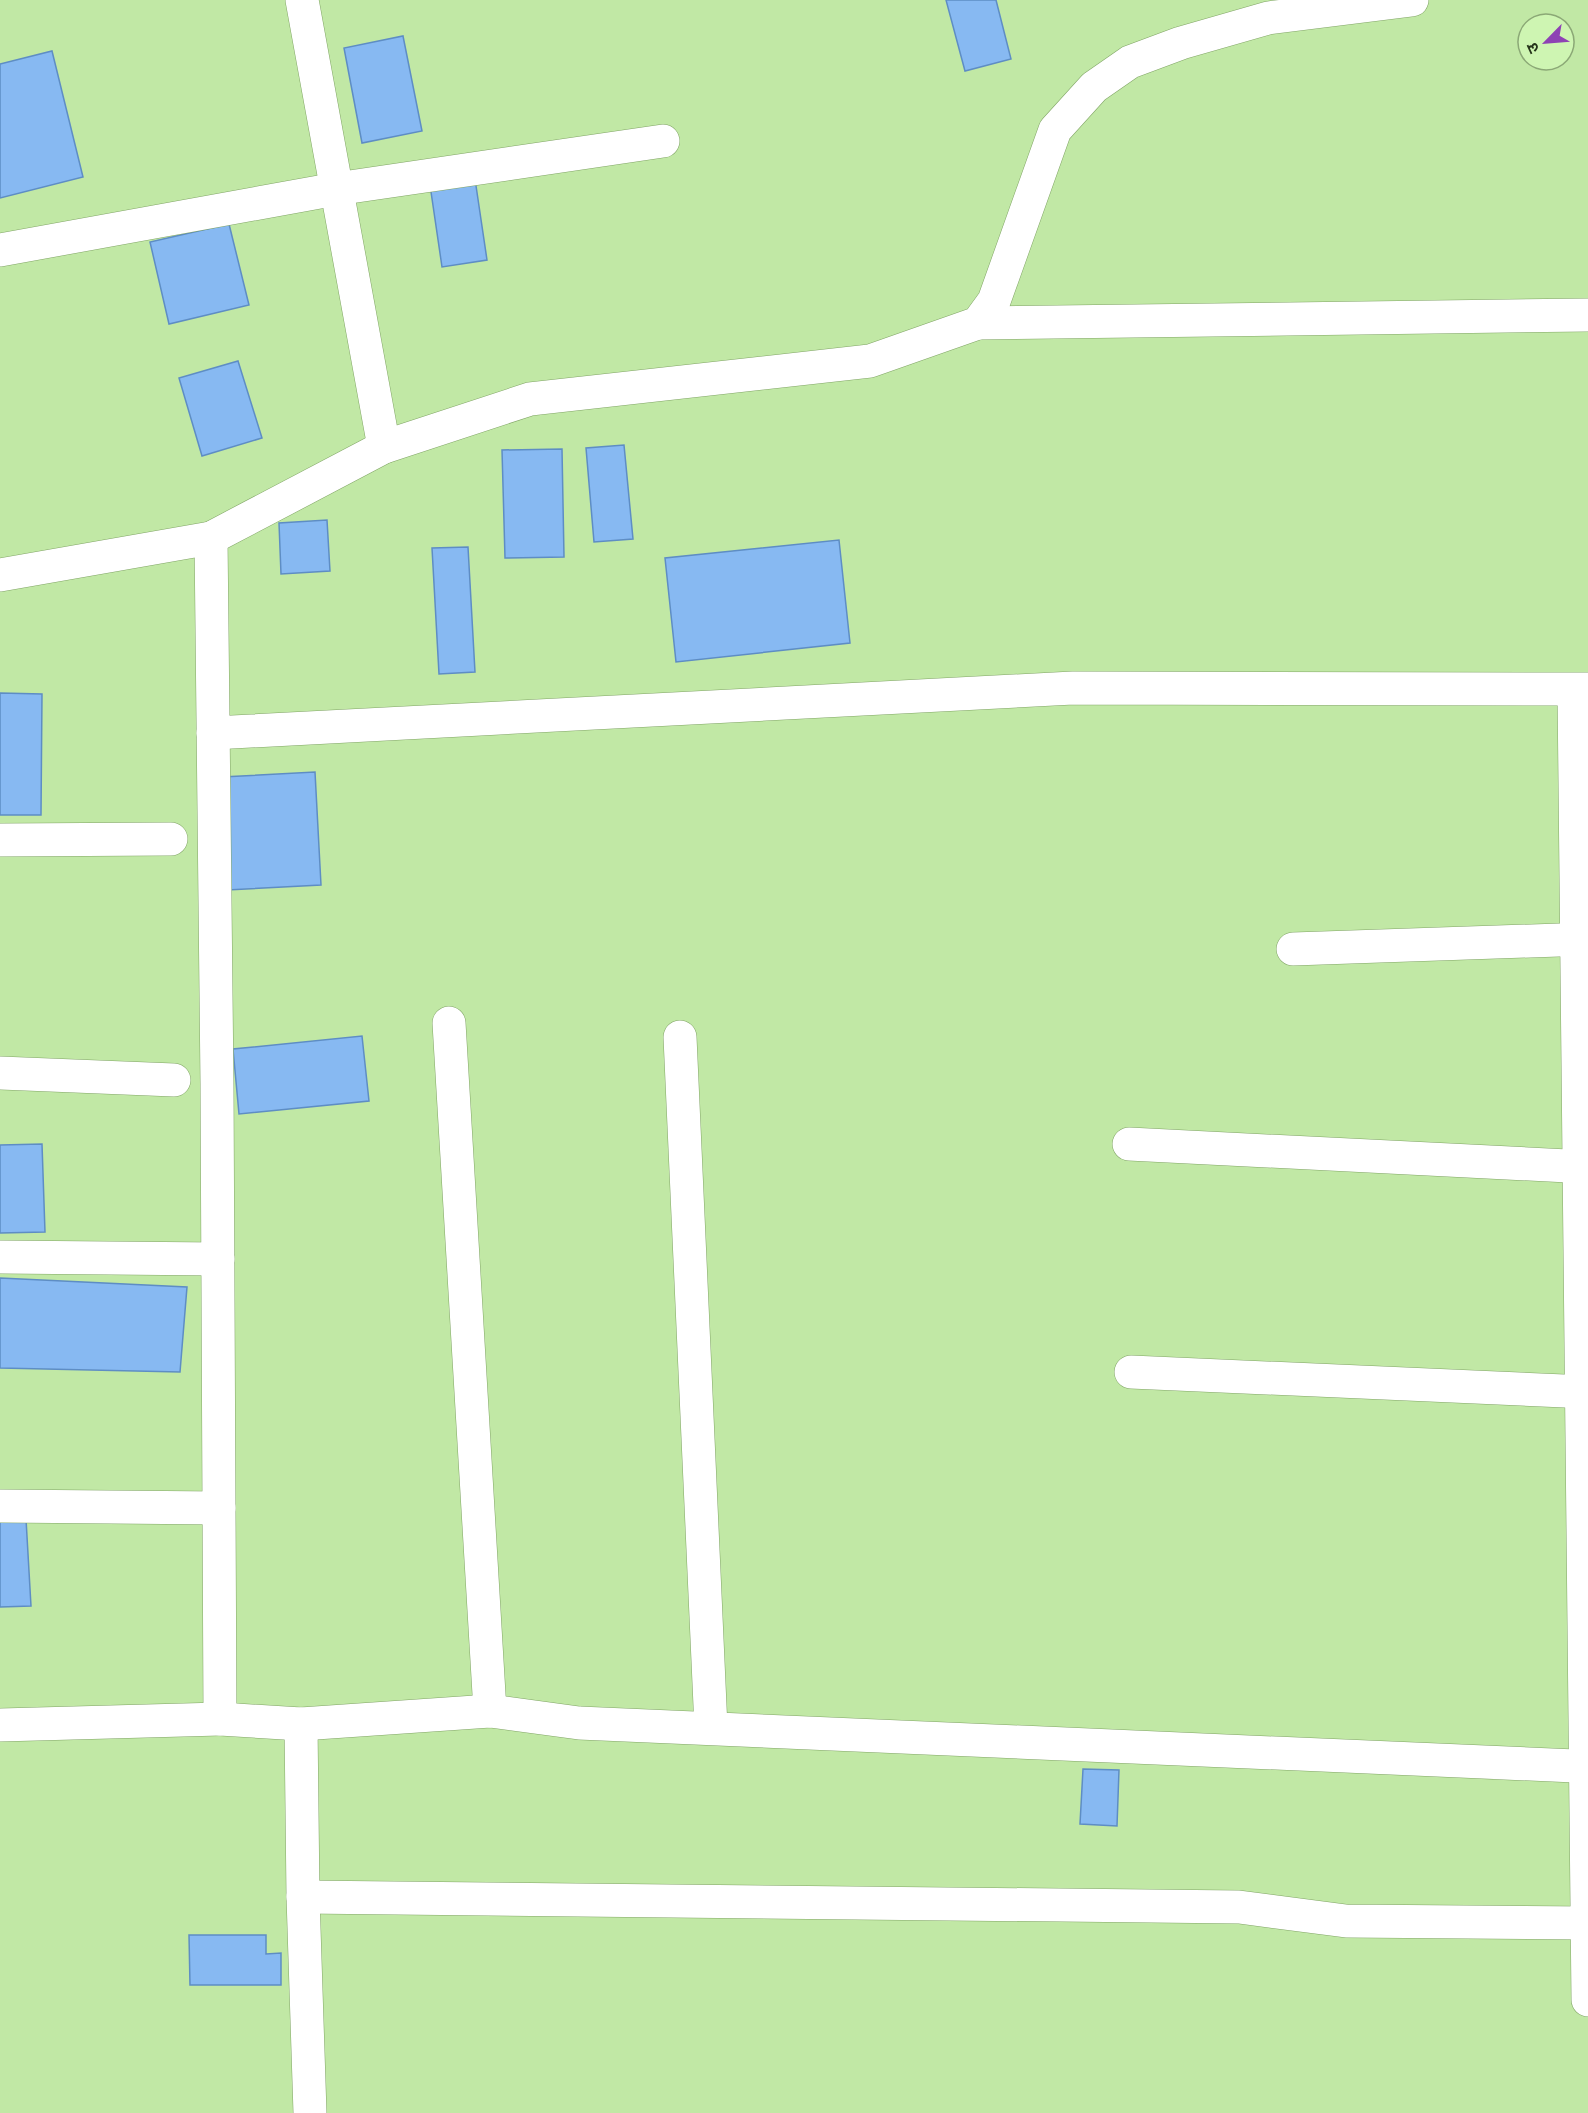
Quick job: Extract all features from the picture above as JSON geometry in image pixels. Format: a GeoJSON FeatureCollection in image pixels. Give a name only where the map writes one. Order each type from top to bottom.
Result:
{"type":"FeatureCollection","features":[{"type":"Feature","properties":{"kind":"street"},"geometry":{"type":"LineString","coordinates":[[302,0],[384,447]]}},
{"type":"Feature","properties":{"kind":"street"},"geometry":{"type":"LineString","coordinates":[[978,323],[994,301],[1055,130],[1094,87],[1130,62],[1181,43],[1268,18],[1412,0]]}},
{"type":"Feature","properties":{"kind":"street"},"geometry":{"type":"LineString","coordinates":[[0,250],[336,189],[663,141]]}},
{"type":"Feature","properties":{"kind":"street"},"geometry":{"type":"LineString","coordinates":[[0,575],[211,538],[384,447],[530,399],[870,361],[978,323],[1588,315]]}},
{"type":"Feature","properties":{"kind":"street"},"geometry":{"type":"LineString","coordinates":[[211,538],[220,1719]]}},
{"type":"Feature","properties":{"kind":"street"},"geometry":{"type":"LineString","coordinates":[[213,733],[1073,688],[1581,690],[1588,2000]]}},
{"type":"Feature","properties":{"kind":"street"},"geometry":{"type":"LineString","coordinates":[[0,840],[171,839]]}},
{"type":"Feature","properties":{"kind":"street"},"geometry":{"type":"LineString","coordinates":[[1293,949],[1582,939]]}},
{"type":"Feature","properties":{"kind":"street"},"geometry":{"type":"LineString","coordinates":[[449,1023],[490,1711]]}},
{"type":"Feature","properties":{"kind":"street"},"geometry":{"type":"LineString","coordinates":[[680,1037],[711,1728]]}},
{"type":"Feature","properties":{"kind":"street"},"geometry":{"type":"LineString","coordinates":[[0,1073],[174,1080]]}},
{"type":"Feature","properties":{"kind":"street"},"geometry":{"type":"LineString","coordinates":[[1129,1144],[1584,1166]]}},
{"type":"Feature","properties":{"kind":"street"},"geometry":{"type":"LineString","coordinates":[[0,1257],[218,1259]]}},
{"type":"Feature","properties":{"kind":"street"},"geometry":{"type":"LineString","coordinates":[[1131,1372],[1585,1392]]}},
{"type":"Feature","properties":{"kind":"street"},"geometry":{"type":"LineString","coordinates":[[0,1506],[219,1508]]}},
{"type":"Feature","properties":{"kind":"street"},"geometry":{"type":"LineString","coordinates":[[0,1725],[220,1719],[301,1724],[490,1711],[579,1723],[1563,1765],[1586,1768]]}},
{"type":"Feature","properties":{"kind":"street"},"geometry":{"type":"LineString","coordinates":[[301,1724],[303,1897],[310,2113]]}},
{"type":"Feature","properties":{"kind":"street"},"geometry":{"type":"LineString","coordinates":[[303,1897],[1239,1907],[1346,1921],[1587,1923]]}},
{"type":"Feature","properties":{"kind":"building"},"geometry":{"type":"Polygon","coordinates":[[[946,0],[996,0],[1011,59],[965,71],[946,0]]]}},
{"type":"Feature","properties":{"kind":"building"},"geometry":{"type":"Polygon","coordinates":[[[403,36],[422,131],[362,143],[344,48],[403,36]]]}},
{"type":"Feature","properties":{"kind":"building"},"geometry":{"type":"Polygon","coordinates":[[[52,51],[83,177],[0,198],[0,64],[52,51]]]}},
{"type":"Feature","properties":{"kind":"building"},"geometry":{"type":"Polygon","coordinates":[[[475,179],[487,260],[442,267],[430,185],[475,179]]]}},
{"type":"Feature","properties":{"kind":"building"},"geometry":{"type":"Polygon","coordinates":[[[229,224],[249,305],[169,324],[150,242],[229,224]]]}},
{"type":"Feature","properties":{"kind":"building"},"geometry":{"type":"Polygon","coordinates":[[[238,361],[262,438],[202,456],[179,378],[238,361]]]}},
{"type":"Feature","properties":{"kind":"building"},"geometry":{"type":"Polygon","coordinates":[[[624,445],[633,539],[594,542],[586,448],[624,445]]]}},
{"type":"Feature","properties":{"kind":"building"},"geometry":{"type":"Polygon","coordinates":[[[562,449],[564,557],[505,558],[502,450],[562,449]]]}},
{"type":"Feature","properties":{"kind":"building"},"geometry":{"type":"Polygon","coordinates":[[[327,520],[330,571],[281,574],[279,523],[327,520]]]}},
{"type":"Feature","properties":{"kind":"building"},"geometry":{"type":"Polygon","coordinates":[[[839,540],[850,643],[676,662],[665,558],[839,540]]]}},
{"type":"Feature","properties":{"kind":"building"},"geometry":{"type":"Polygon","coordinates":[[[468,547],[475,672],[439,674],[432,548],[468,547]]]}},
{"type":"Feature","properties":{"kind":"building"},"geometry":{"type":"Polygon","coordinates":[[[0,693],[42,694],[41,815],[0,815],[0,693]]]}},
{"type":"Feature","properties":{"kind":"building"},"geometry":{"type":"Polygon","coordinates":[[[315,772],[321,885],[227,890],[222,777],[315,772]]]}},
{"type":"Feature","properties":{"kind":"building"},"geometry":{"type":"Polygon","coordinates":[[[362,1036],[369,1101],[239,1114],[233,1049],[362,1036]]]}},
{"type":"Feature","properties":{"kind":"building"},"geometry":{"type":"Polygon","coordinates":[[[42,1144],[45,1232],[0,1233],[0,1145],[42,1144]]]}},
{"type":"Feature","properties":{"kind":"building"},"geometry":{"type":"Polygon","coordinates":[[[0,1278],[187,1287],[180,1372],[0,1368],[0,1278]]]}},
{"type":"Feature","properties":{"kind":"building"},"geometry":{"type":"Polygon","coordinates":[[[0,1518],[26,1519],[31,1606],[0,1607],[0,1518]]]}},
{"type":"Feature","properties":{"kind":"building"},"geometry":{"type":"Polygon","coordinates":[[[1083,1769],[1119,1770],[1117,1826],[1080,1824],[1083,1769]]]}},
{"type":"Feature","properties":{"kind":"building"},"geometry":{"type":"Polygon","coordinates":[[[189,1935],[266,1935],[266,1954],[281,1953],[281,1985],[190,1985],[189,1935]]]}}]}
